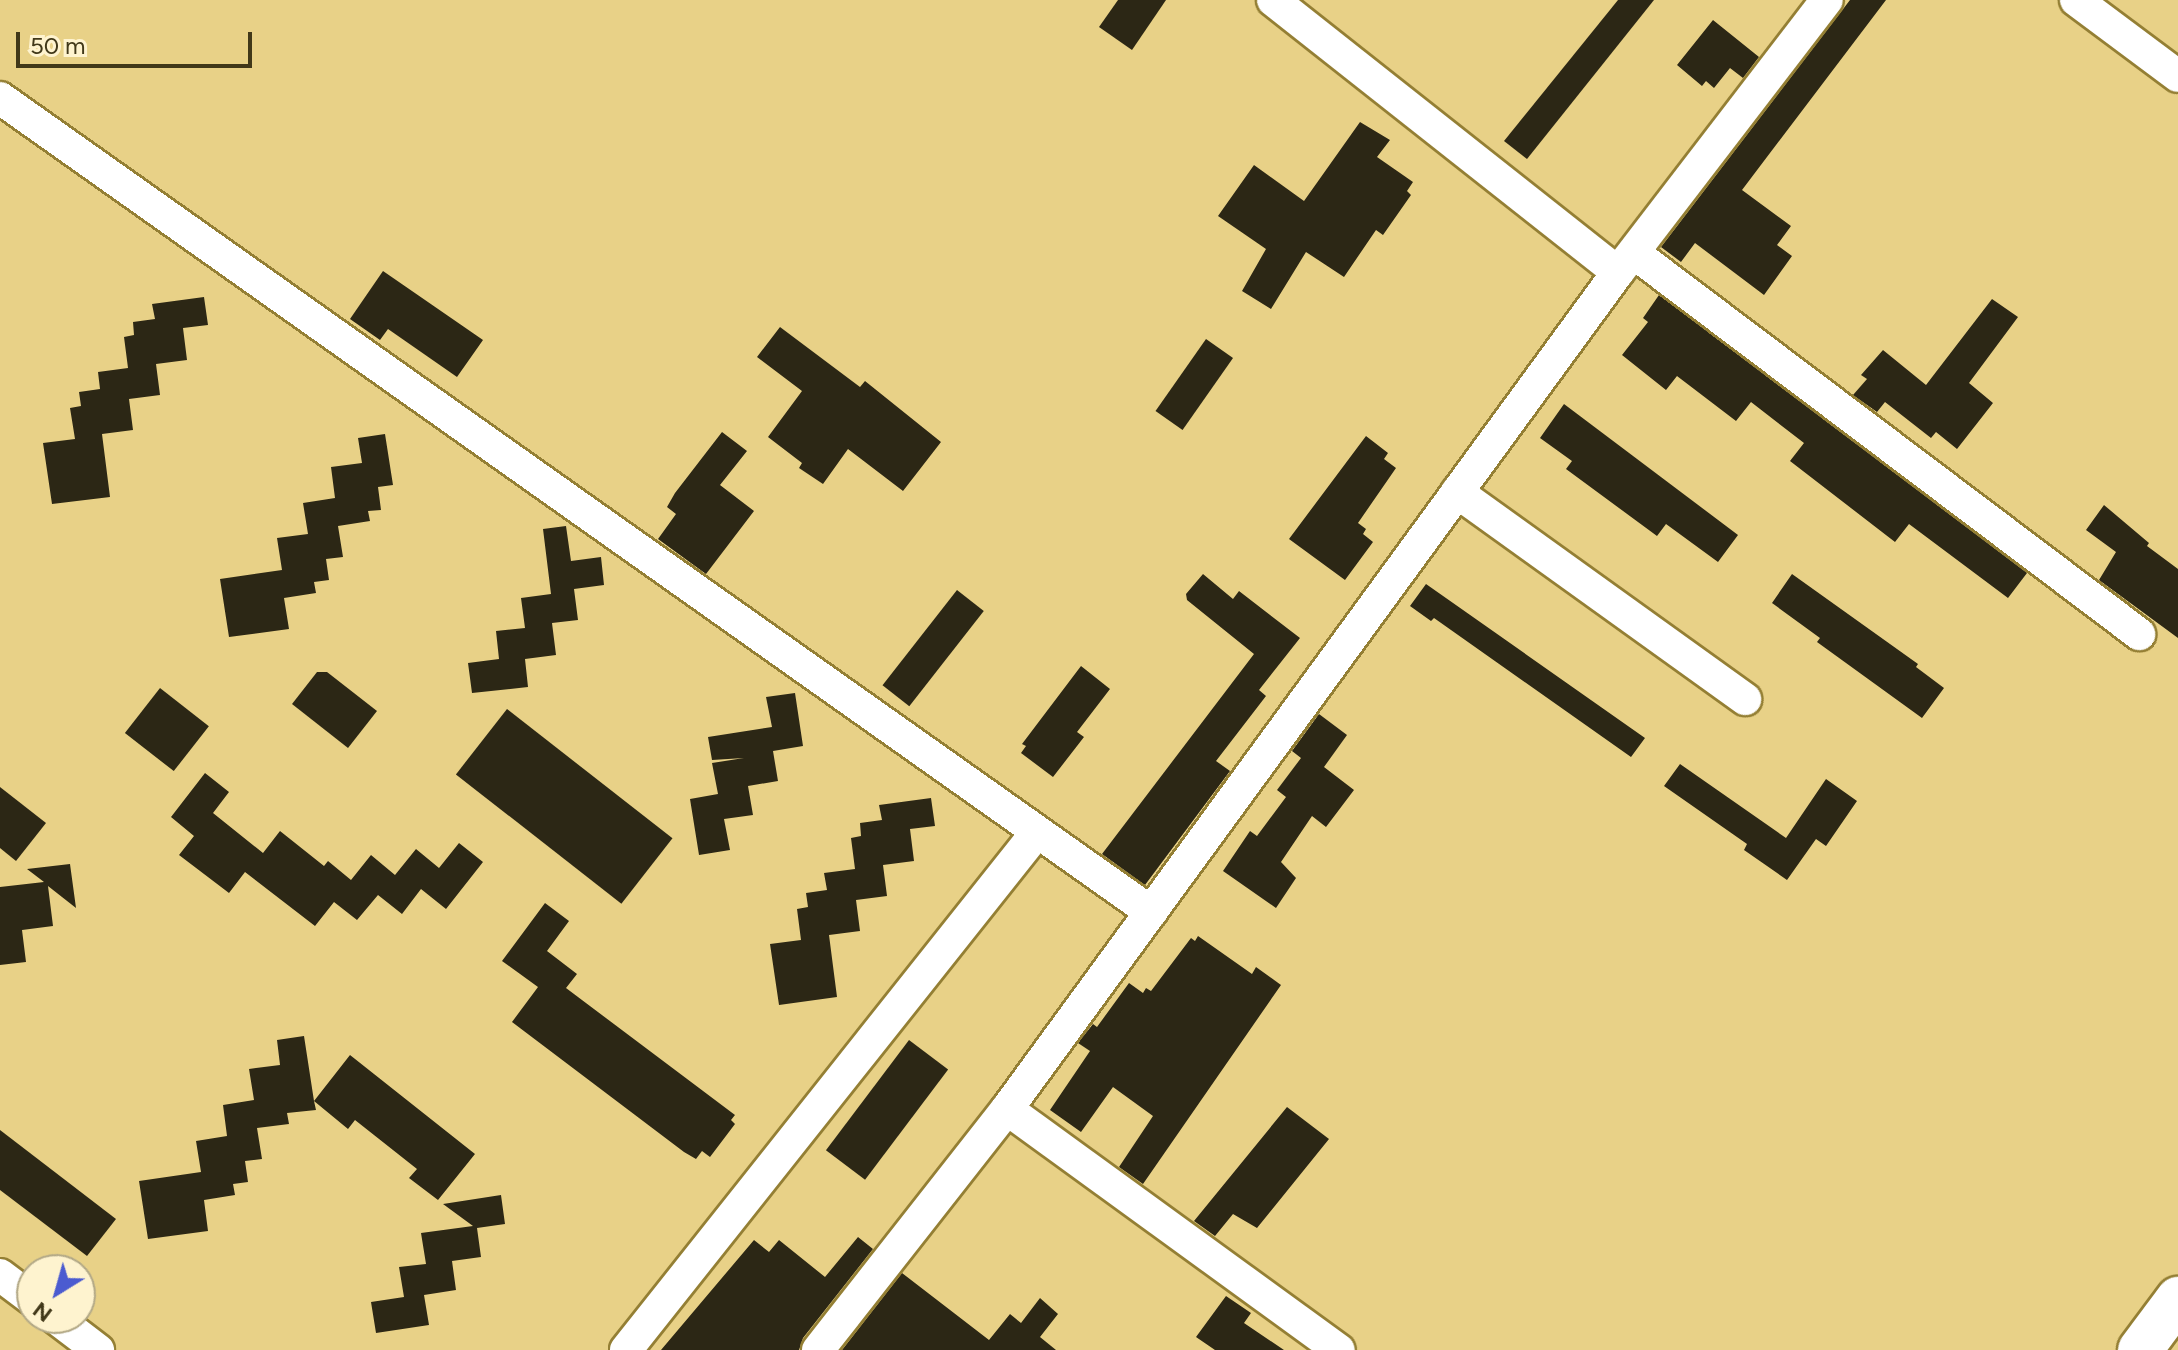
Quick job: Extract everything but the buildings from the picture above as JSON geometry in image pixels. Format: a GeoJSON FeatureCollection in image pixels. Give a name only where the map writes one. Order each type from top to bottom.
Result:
{"type":"FeatureCollection","features":[{"type":"Feature","properties":{"kind":"main road"},"geometry":{"type":"LineString","coordinates":[[2140,1350],[2178,1299]]}},
{"type":"Feature","properties":{"kind":"street"},"geometry":{"type":"LineString","coordinates":[[1273,0],[1626,263],[2139,634]]}},
{"type":"Feature","properties":{"kind":"street"},"geometry":{"type":"LineString","coordinates":[[818,1350],[1007,1109],[1626,263],[1827,0]]}},
{"type":"Feature","properties":{"kind":"street"},"geometry":{"type":"LineString","coordinates":[[2076,0],[2178,76]]}},
{"type":"Feature","properties":{"kind":"street"},"geometry":{"type":"LineString","coordinates":[[0,98],[1151,912]]}},
{"type":"Feature","properties":{"kind":"street"},"geometry":{"type":"LineString","coordinates":[[1457,492],[1745,699]]}},
{"type":"Feature","properties":{"kind":"street"},"geometry":{"type":"LineString","coordinates":[[626,1350],[1037,832]]}},
{"type":"Feature","properties":{"kind":"street"},"geometry":{"type":"LineString","coordinates":[[1007,1109],[1339,1350]]}},
{"type":"Feature","properties":{"kind":"street"},"geometry":{"type":"LineString","coordinates":[[77,1334],[98,1350]]}}]}
